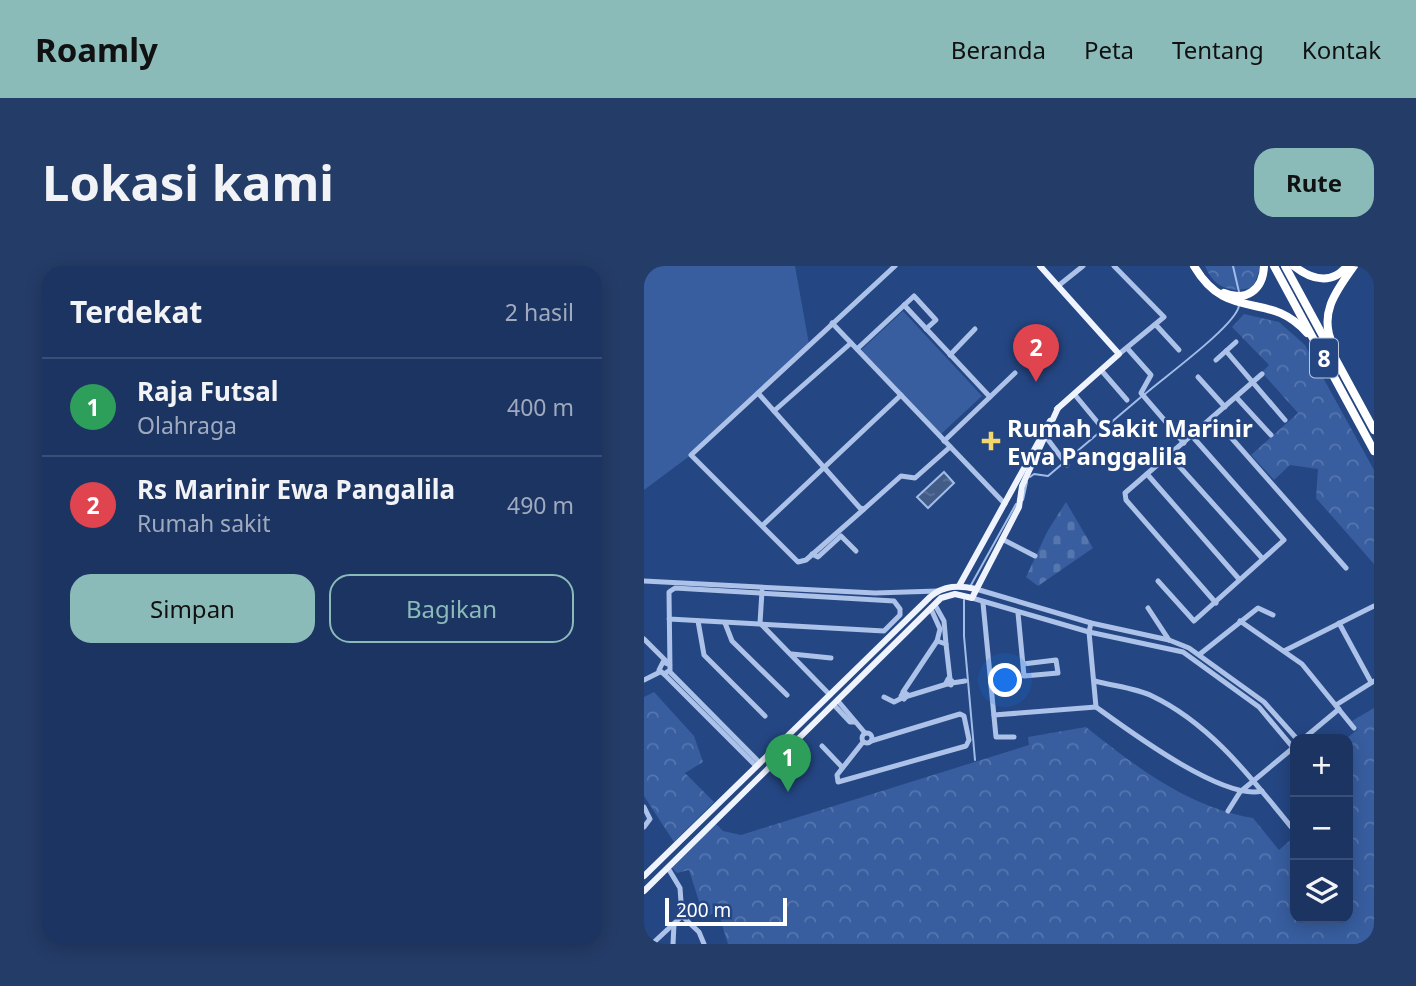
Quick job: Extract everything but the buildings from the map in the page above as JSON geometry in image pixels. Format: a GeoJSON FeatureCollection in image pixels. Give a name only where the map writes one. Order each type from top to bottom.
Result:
{"type":"FeatureCollection","features":[{"type":"Feature","properties":{"kind":"highway"},"geometry":{"type":"LineString","coordinates":[[1194,266],[1211,290],[1290,316],[1313,340],[1334,377]]}},
{"type":"Feature","properties":{"kind":"highway"},"geometry":{"type":"LineString","coordinates":[[1200,266],[1211,284],[1232,299]]}},
{"type":"Feature","properties":{"kind":"highway"},"geometry":{"type":"LineString","coordinates":[[1243,300],[1259,287],[1264,266]]}},
{"type":"Feature","properties":{"kind":"highway","name":"8"},"geometry":{"type":"LineString","coordinates":[[1274,266],[1374,451]]}},
{"type":"Feature","properties":{"kind":"highway","name":"8"},"geometry":{"type":"LineString","coordinates":[[1284,266],[1374,430]]}},
{"type":"Feature","properties":{"kind":"highway"},"geometry":{"type":"LineString","coordinates":[[1294,266],[1306,275],[1327,279],[1335,277],[1347,266]]}},
{"type":"Feature","properties":{"kind":"highway"},"geometry":{"type":"LineString","coordinates":[[1350,385],[1330,340],[1327,324],[1331,300],[1354,266]]}},
{"type":"Feature","properties":{"kind":"main road"},"geometry":{"type":"LineString","coordinates":[[957,595],[1058,408],[1119,354],[1040,266]]}},
{"type":"Feature","properties":{"kind":"main road"},"geometry":{"type":"LineString","coordinates":[[644,891],[944,597],[957,595],[970,598],[1021,499],[1022,486],[1045,434]]}},
{"type":"Feature","properties":{"kind":"main road"},"geometry":{"type":"LineString","coordinates":[[652,883],[644,876],[937,591],[961,586],[974,589]]}},
{"type":"Feature","properties":{"kind":"main road"},"geometry":{"type":"LineString","coordinates":[[857,669],[863,675]]}},
{"type":"Feature","properties":{"kind":"main road"},"geometry":{"type":"LineString","coordinates":[[848,678],[854,685]]}},
{"type":"Feature","properties":{"kind":"main road"},"geometry":{"type":"LineString","coordinates":[[750,772],[757,780]]}},
{"type":"Feature","properties":{"kind":"main road"},"geometry":{"type":"LineString","coordinates":[[652,868],[660,876]]}},
{"type":"Feature","properties":{"kind":"street"},"geometry":{"type":"LineString","coordinates":[[856,551],[841,536],[815,556],[798,562],[691,455],[895,266]]}},
{"type":"Feature","properties":{"kind":"street"},"geometry":{"type":"LineString","coordinates":[[1058,286],[1083,266]]}},
{"type":"Feature","properties":{"kind":"street"},"geometry":{"type":"LineString","coordinates":[[1114,266],[1164,317],[1119,354]]}},
{"type":"Feature","properties":{"kind":"street"},"geometry":{"type":"LineString","coordinates":[[857,349],[914,296],[936,320],[926,329]]}},
{"type":"Feature","properties":{"kind":"street"},"geometry":{"type":"LineString","coordinates":[[904,305],[990,397]]}},
{"type":"Feature","properties":{"kind":"street"},"geometry":{"type":"LineString","coordinates":[[832,323],[1006,504]]}},
{"type":"Feature","properties":{"kind":"street"},"geometry":{"type":"LineString","coordinates":[[1156,325],[1179,350]]}},
{"type":"Feature","properties":{"kind":"street"},"geometry":{"type":"LineString","coordinates":[[950,355],[975,329]]}},
{"type":"Feature","properties":{"kind":"street"},"geometry":{"type":"LineString","coordinates":[[1216,360],[1236,342]]}},
{"type":"Feature","properties":{"kind":"street"},"geometry":{"type":"LineString","coordinates":[[774,411],[851,343]]}},
{"type":"Feature","properties":{"kind":"street"},"geometry":{"type":"LineString","coordinates":[[1127,348],[1151,374],[1143,395],[1184,443]]}},
{"type":"Feature","properties":{"kind":"street"},"geometry":{"type":"LineString","coordinates":[[1226,351],[1285,420]]}},
{"type":"Feature","properties":{"kind":"street"},"geometry":{"type":"LineString","coordinates":[[1101,370],[1127,400]]}},
{"type":"Feature","properties":{"kind":"street"},"geometry":{"type":"LineString","coordinates":[[944,441],[1015,373]]}},
{"type":"Feature","properties":{"kind":"street"},"geometry":{"type":"LineString","coordinates":[[1216,603],[1126,500],[1125,493],[1262,374]]}},
{"type":"Feature","properties":{"kind":"street"},"geometry":{"type":"LineString","coordinates":[[1198,377],[1224,407]]}},
{"type":"Feature","properties":{"kind":"street"},"geometry":{"type":"LineString","coordinates":[[758,393],[860,508],[864,509]]}},
{"type":"Feature","properties":{"kind":"street"},"geometry":{"type":"LineString","coordinates":[[762,525],[901,395]]}},
{"type":"Feature","properties":{"kind":"street"},"geometry":{"type":"LineString","coordinates":[[1074,395],[1100,424]]}},
{"type":"Feature","properties":{"kind":"street"},"geometry":{"type":"LineString","coordinates":[[1236,397],[1271,435]]}},
{"type":"Feature","properties":{"kind":"street"},"geometry":{"type":"LineString","coordinates":[[1213,417],[1346,568]]}},
{"type":"Feature","properties":{"kind":"street"},"geometry":{"type":"LineString","coordinates":[[1045,434],[1067,465]]}},
{"type":"Feature","properties":{"kind":"street"},"geometry":{"type":"LineString","coordinates":[[1158,581],[1193,621],[1281,544],[1283,538],[1192,436]]}},
{"type":"Feature","properties":{"kind":"street"},"geometry":{"type":"LineString","coordinates":[[811,563],[815,556],[901,476],[915,478],[950,447]]}},
{"type":"Feature","properties":{"kind":"street"},"geometry":{"type":"LineString","coordinates":[[1170,456],[1262,558]]}},
{"type":"Feature","properties":{"kind":"street"},"geometry":{"type":"LineString","coordinates":[[1147,474],[1239,579]]}},
{"type":"Feature","properties":{"kind":"street"},"geometry":{"type":"LineString","coordinates":[[1002,539],[1035,556]]}},
{"type":"Feature","properties":{"kind":"street"},"geometry":{"type":"LineString","coordinates":[[644,581],[875,593],[937,591],[944,597]]}},
{"type":"Feature","properties":{"kind":"street"},"geometry":{"type":"LineString","coordinates":[[666,669],[668,592],[676,588],[894,601],[900,605],[898,616],[884,631],[669,619]]}},
{"type":"Feature","properties":{"kind":"street"},"geometry":{"type":"LineString","coordinates":[[974,589],[1091,623],[1169,640],[1200,654],[1261,704],[1292,734]]}},
{"type":"Feature","properties":{"kind":"street"},"geometry":{"type":"LineString","coordinates":[[762,592],[760,623],[830,695]]}},
{"type":"Feature","properties":{"kind":"street"},"geometry":{"type":"LineString","coordinates":[[970,598],[1089,632],[1183,652],[1261,704],[1290,744]]}},
{"type":"Feature","properties":{"kind":"street"},"geometry":{"type":"LineString","coordinates":[[983,603],[996,737],[1014,737]]}},
{"type":"Feature","properties":{"kind":"street"},"geometry":{"type":"LineString","coordinates":[[1284,651],[1374,606]]}},
{"type":"Feature","properties":{"kind":"street"},"geometry":{"type":"LineString","coordinates":[[904,695],[937,641],[940,629],[933,607]]}},
{"type":"Feature","properties":{"kind":"street"},"geometry":{"type":"LineString","coordinates":[[933,607],[944,621],[950,682]]}},
{"type":"Feature","properties":{"kind":"street"},"geometry":{"type":"LineString","coordinates":[[1200,654],[1260,607],[1273,615]]}},
{"type":"Feature","properties":{"kind":"street"},"geometry":{"type":"LineString","coordinates":[[1148,608],[1169,640]]}},
{"type":"Feature","properties":{"kind":"street"},"geometry":{"type":"LineString","coordinates":[[1018,613],[1023,664],[1025,677],[1058,673],[1056,660],[1023,664]]}},
{"type":"Feature","properties":{"kind":"street"},"geometry":{"type":"LineString","coordinates":[[698,621],[704,655],[765,716]]}},
{"type":"Feature","properties":{"kind":"street"},"geometry":{"type":"LineString","coordinates":[[1240,621],[1301,664],[1354,728]]}},
{"type":"Feature","properties":{"kind":"street"},"geometry":{"type":"LineString","coordinates":[[725,623],[732,641],[787,695]]}},
{"type":"Feature","properties":{"kind":"street"},"geometry":{"type":"LineString","coordinates":[[772,637],[775,623]]}},
{"type":"Feature","properties":{"kind":"street"},"geometry":{"type":"LineString","coordinates":[[1091,623],[1089,632],[1096,707]]}},
{"type":"Feature","properties":{"kind":"street"},"geometry":{"type":"LineString","coordinates":[[1308,734],[1337,707],[1373,682],[1339,623]]}},
{"type":"Feature","properties":{"kind":"street"},"geometry":{"type":"LineString","coordinates":[[644,639],[653,646],[666,669]]}},
{"type":"Feature","properties":{"kind":"street"},"geometry":{"type":"LineString","coordinates":[[937,641],[946,644]]}},
{"type":"Feature","properties":{"kind":"street"},"geometry":{"type":"LineString","coordinates":[[653,646],[659,664],[758,765]]}},
{"type":"Feature","properties":{"kind":"street"},"geometry":{"type":"LineString","coordinates":[[790,654],[831,658]]}},
{"type":"Feature","properties":{"kind":"street"},"geometry":{"type":"LineString","coordinates":[[644,680],[666,669]]}},
{"type":"Feature","properties":{"kind":"street"},"geometry":{"type":"LineString","coordinates":[[884,697],[894,702],[904,695],[950,682],[965,681]]}},
{"type":"Feature","properties":{"kind":"street"},"geometry":{"type":"LineString","coordinates":[[1095,681],[1155,697],[1220,745],[1290,826]]}},
{"type":"Feature","properties":{"kind":"street"},"geometry":{"type":"LineString","coordinates":[[836,703],[864,733],[870,735],[871,741]]}},
{"type":"Feature","properties":{"kind":"street"},"geometry":{"type":"LineString","coordinates":[[994,715],[1096,707],[1154,750],[1242,789],[1262,791]]}},
{"type":"Feature","properties":{"kind":"street"},"geometry":{"type":"LineString","coordinates":[[863,742],[960,714],[964,716],[968,744],[841,783],[837,775],[863,742],[864,733]]}},
{"type":"Feature","properties":{"kind":"street"},"geometry":{"type":"LineString","coordinates":[[822,746],[842,767]]}},
{"type":"Feature","properties":{"kind":"street"},"geometry":{"type":"LineString","coordinates":[[1228,811],[1242,789],[1290,752]]}},
{"type":"Feature","properties":{"kind":"street"},"geometry":{"type":"LineString","coordinates":[[644,807],[650,819],[644,827]]}},
{"type":"Feature","properties":{"kind":"street"},"geometry":{"type":"LineString","coordinates":[[668,868],[680,888],[682,916],[699,932],[704,944]]}},
{"type":"Feature","properties":{"kind":"street"},"geometry":{"type":"LineString","coordinates":[[652,944],[682,916]]}},
{"type":"Feature","properties":{"kind":"street"},"geometry":{"type":"LineString","coordinates":[[673,944],[674,924]]}},
{"type":"Feature","properties":{"kind":"green space"},"geometry":{"type":"Polygon","coordinates":[[[644,266],[795,266],[809,344],[691,455],[644,490],[644,266]]]}},
{"type":"Feature","properties":{"kind":"green space"},"geometry":{"type":"Polygon","coordinates":[[[1205,266],[1260,266],[1260,269],[1253,287],[1237,290],[1218,284],[1205,266]]]}},
{"type":"Feature","properties":{"kind":"green space"},"geometry":{"type":"Polygon","coordinates":[[[903,311],[982,396],[941,434],[860,351],[903,311]]]}},
{"type":"Feature","properties":{"kind":"green space"},"geometry":{"type":"Polygon","coordinates":[[[1244,314],[1279,322],[1305,345],[1374,470],[1374,564],[1316,498],[1318,469],[1290,465],[1274,480],[1251,455],[1298,413],[1265,376],[1263,371],[1269,365],[1232,327],[1244,314]]]}},
{"type":"Feature","properties":{"kind":"green space"},"geometry":{"type":"Polygon","coordinates":[[[1066,502],[1093,548],[1038,586],[1026,577],[1047,532],[1066,502]]]}},
{"type":"Feature","properties":{"kind":"green space"},"geometry":{"type":"Polygon","coordinates":[[[654,692],[694,736],[703,762],[685,773],[714,802],[674,842],[644,796],[644,697],[654,692]]]}},
{"type":"Feature","properties":{"kind":"green space"},"geometry":{"type":"Polygon","coordinates":[[[1374,708],[1374,944],[728,944],[718,912],[704,917],[689,870],[677,873],[671,867],[716,824],[723,831],[741,835],[1029,745],[1028,737],[1086,727],[1124,757],[1185,795],[1229,813],[1253,818],[1279,850],[1290,840],[1290,923],[1353,923],[1352,734],[1358,729],[1352,721],[1374,708]]]}},
{"type":"Feature","properties":{"kind":"water"},"geometry":{"type":"Polygon","coordinates":[[[944,472],[954,483],[928,508],[917,497],[944,472]]]}},
{"type":"Feature","properties":{"kind":"waterway"},"geometry":{"type":"LineString","coordinates":[[1233,266],[1239,292]]}},
{"type":"Feature","properties":{"kind":"waterway"},"geometry":{"type":"LineString","coordinates":[[1145,394],[1214,337],[1235,314],[1239,305]]}},
{"type":"Feature","properties":{"kind":"waterway"},"geometry":{"type":"LineString","coordinates":[[1030,477],[1034,474],[1048,476],[1141,397]]}},
{"type":"Feature","properties":{"kind":"waterway"},"geometry":{"type":"LineString","coordinates":[[1023,500],[1027,482]]}},
{"type":"Feature","properties":{"kind":"waterway"},"geometry":{"type":"LineString","coordinates":[[971,585],[1016,504]]}},
{"type":"Feature","properties":{"kind":"waterway"},"geometry":{"type":"LineString","coordinates":[[964,600],[964,636],[975,760]]}},
{"type":"Feature","properties":{"kind":"place","name":"Rs Marinir Ewa Pangalila"},"geometry":{"type":"Point","coordinates":[1036,382]}},
{"type":"Feature","properties":{"kind":"place","name":"Rumah Sakit Marinir Ewa Panggalila"},"geometry":{"type":"Point","coordinates":[991,441]}},
{"type":"Feature","properties":{"kind":"place","name":"Raja Futsal"},"geometry":{"type":"Point","coordinates":[788,792]}}]}
